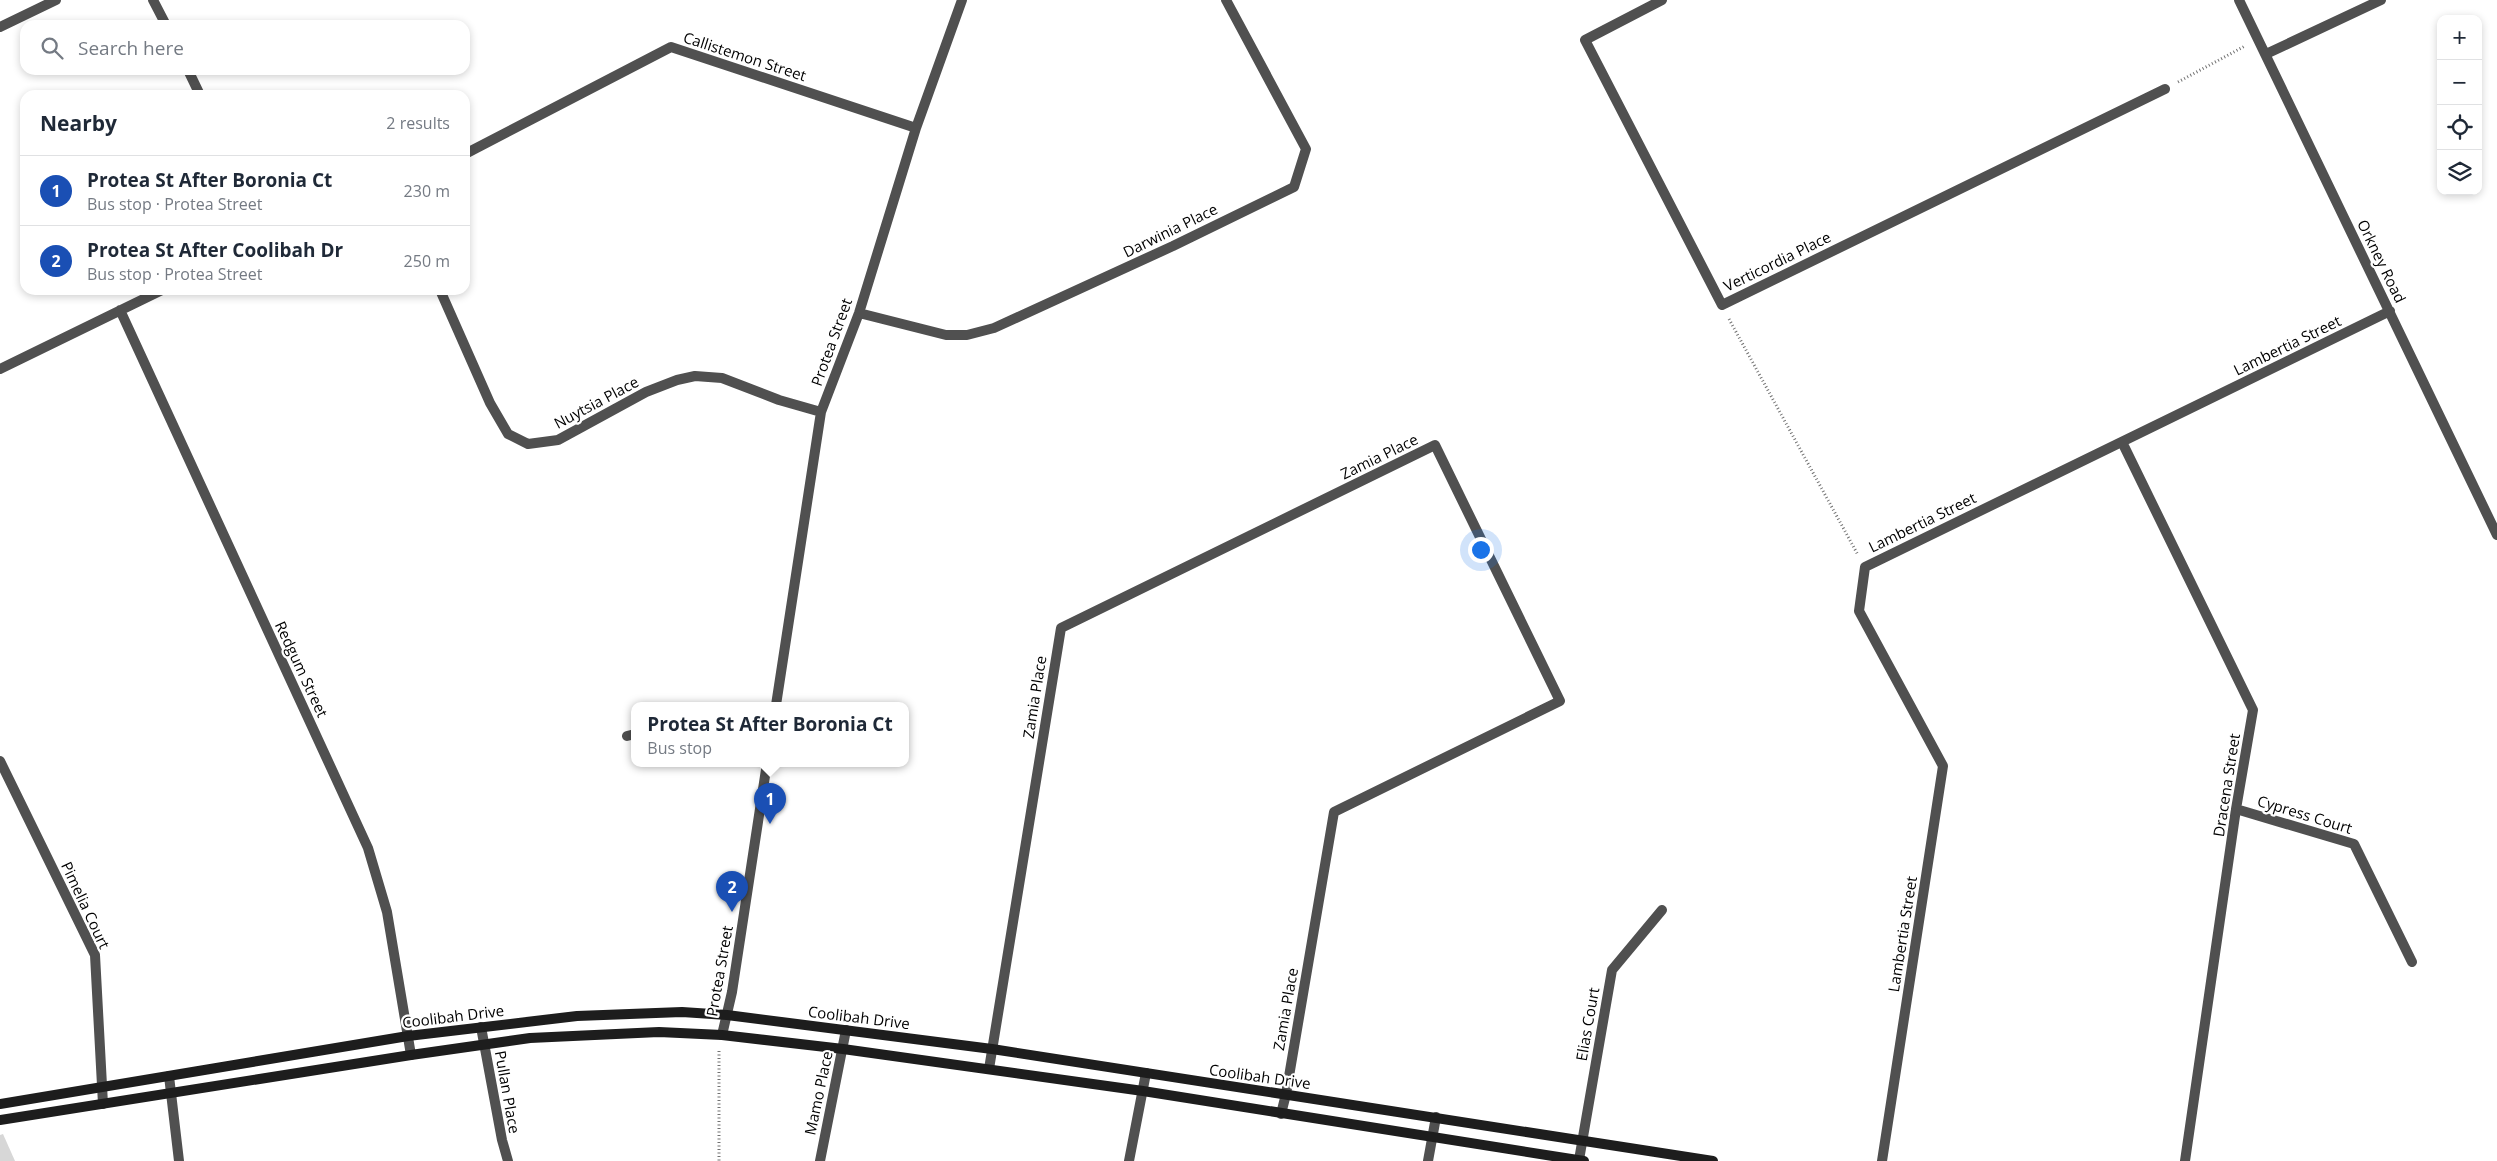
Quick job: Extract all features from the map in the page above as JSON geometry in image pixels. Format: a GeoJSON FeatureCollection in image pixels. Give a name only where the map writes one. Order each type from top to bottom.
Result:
{"type":"FeatureCollection","features":[{"type":"Feature","properties":{"kind":"main road","name":"Coolibah Drive"},"geometry":{"type":"LineString","coordinates":[[0,1104],[408,1036],[481,1027],[577,1016],[633,1013],[727,1015],[992,1049],[1713,1161]]}},
{"type":"Feature","properties":{"kind":"main road"},"geometry":{"type":"LineString","coordinates":[[0,1120],[411,1054],[530,1038],[606,1033],[722,1035],[843,1049],[1143,1091],[1581,1161]]}},
{"type":"Feature","properties":{"kind":"street"},"geometry":{"type":"LineString","coordinates":[[0,27],[56,0]]}},
{"type":"Feature","properties":{"kind":"street"},"geometry":{"type":"LineString","coordinates":[[153,0],[163,20]]}},
{"type":"Feature","properties":{"kind":"street","name":"Protea Street"},"geometry":{"type":"LineString","coordinates":[[776,702],[821,412],[859,313],[916,128],[962,0]]}},
{"type":"Feature","properties":{"kind":"street","name":"Darwinia Place"},"geometry":{"type":"LineString","coordinates":[[859,313],[946,336],[966,335],[994,328],[1173,246],[1294,186],[1306,149],[1226,0]]}},
{"type":"Feature","properties":{"kind":"street","name":"Verticordia Place"},"geometry":{"type":"LineString","coordinates":[[1662,0],[1585,40],[1722,305],[2165,89]]}},
{"type":"Feature","properties":{"kind":"street","name":"Orkney Road"},"geometry":{"type":"LineString","coordinates":[[2238,0],[2259,39],[2497,535]]}},
{"type":"Feature","properties":{"kind":"street"},"geometry":{"type":"LineString","coordinates":[[2266,54],[2381,0]]}},
{"type":"Feature","properties":{"kind":"street","name":"Callistemon Street"},"geometry":{"type":"LineString","coordinates":[[470,151],[671,47],[916,128]]}},
{"type":"Feature","properties":{"kind":"street"},"geometry":{"type":"LineString","coordinates":[[190,75],[198,90]]}},
{"type":"Feature","properties":{"kind":"street"},"geometry":{"type":"LineString","coordinates":[[0,369],[152,295]]}},
{"type":"Feature","properties":{"kind":"street","name":"Nuytsia Place"},"geometry":{"type":"LineString","coordinates":[[442,295],[490,403],[508,434],[528,444],[558,440],[646,392],[677,380],[695,376],[722,378],[780,400],[821,412]]}},
{"type":"Feature","properties":{"kind":"street","name":"Redgum Street"},"geometry":{"type":"LineString","coordinates":[[120,310],[368,848],[387,912],[411,1054]]}},
{"type":"Feature","properties":{"kind":"street","name":"Lambertia Street"},"geometry":{"type":"LineString","coordinates":[[1882,1161],[1943,766],[1858,611],[1865,566],[2390,312]]}},
{"type":"Feature","properties":{"kind":"street","name":"Dracena Street"},"geometry":{"type":"LineString","coordinates":[[2122,442],[2253,710],[2236,809],[2185,1161]]}},
{"type":"Feature","properties":{"kind":"street","name":"Zamia Place"},"geometry":{"type":"LineString","coordinates":[[988,1069],[1061,628],[1435,445],[1560,701],[1334,812],[1286,1094],[1280,1114]]}},
{"type":"Feature","properties":{"kind":"street","name":"Pimelia Court"},"geometry":{"type":"LineString","coordinates":[[0,761],[94,954],[103,1104]]}},
{"type":"Feature","properties":{"kind":"street","name":"Protea Street"},"geometry":{"type":"LineString","coordinates":[[722,1035],[727,1015],[766,767]]}},
{"type":"Feature","properties":{"kind":"street","name":"Cypress Court"},"geometry":{"type":"LineString","coordinates":[[2236,809],[2354,844],[2412,962]]}},
{"type":"Feature","properties":{"kind":"street","name":"Elias Court"},"geometry":{"type":"LineString","coordinates":[[1581,1161],[1612,970],[1662,910]]}},
{"type":"Feature","properties":{"kind":"street","name":"Pullan Place"},"geometry":{"type":"LineString","coordinates":[[481,1027],[502,1140],[508,1161]]}},
{"type":"Feature","properties":{"kind":"street","name":"Mamo Place"},"geometry":{"type":"LineString","coordinates":[[820,1161],[846,1030]]}},
{"type":"Feature","properties":{"kind":"street"},"geometry":{"type":"LineString","coordinates":[[1129,1161],[1146,1073]]}},
{"type":"Feature","properties":{"kind":"street"},"geometry":{"type":"LineString","coordinates":[[169,1076],[180,1161]]}},
{"type":"Feature","properties":{"kind":"street"},"geometry":{"type":"LineString","coordinates":[[1428,1161],[1436,1117]]}},
{"type":"Feature","properties":{"kind":"path"},"geometry":{"type":"LineString","coordinates":[[2165,89],[2259,39]]}},
{"type":"Feature","properties":{"kind":"path"},"geometry":{"type":"LineString","coordinates":[[1722,305],[1865,566]]}},
{"type":"Feature","properties":{"kind":"path"},"geometry":{"type":"LineString","coordinates":[[719,1161],[718,1056],[722,1035]]}},
{"type":"Feature","properties":{"kind":"shaded area"},"geometry":{"type":"Polygon","coordinates":[[[3,1134],[15,1161],[0,1161],[0,1135],[3,1134]]]}},
{"type":"Feature","properties":{"kind":"place","name":"Protea St After Boronia Ct"},"geometry":{"type":"Point","coordinates":[770,824]}},
{"type":"Feature","properties":{"kind":"place","name":"Protea St After Coolibah Dr"},"geometry":{"type":"Point","coordinates":[732,912]}}]}
